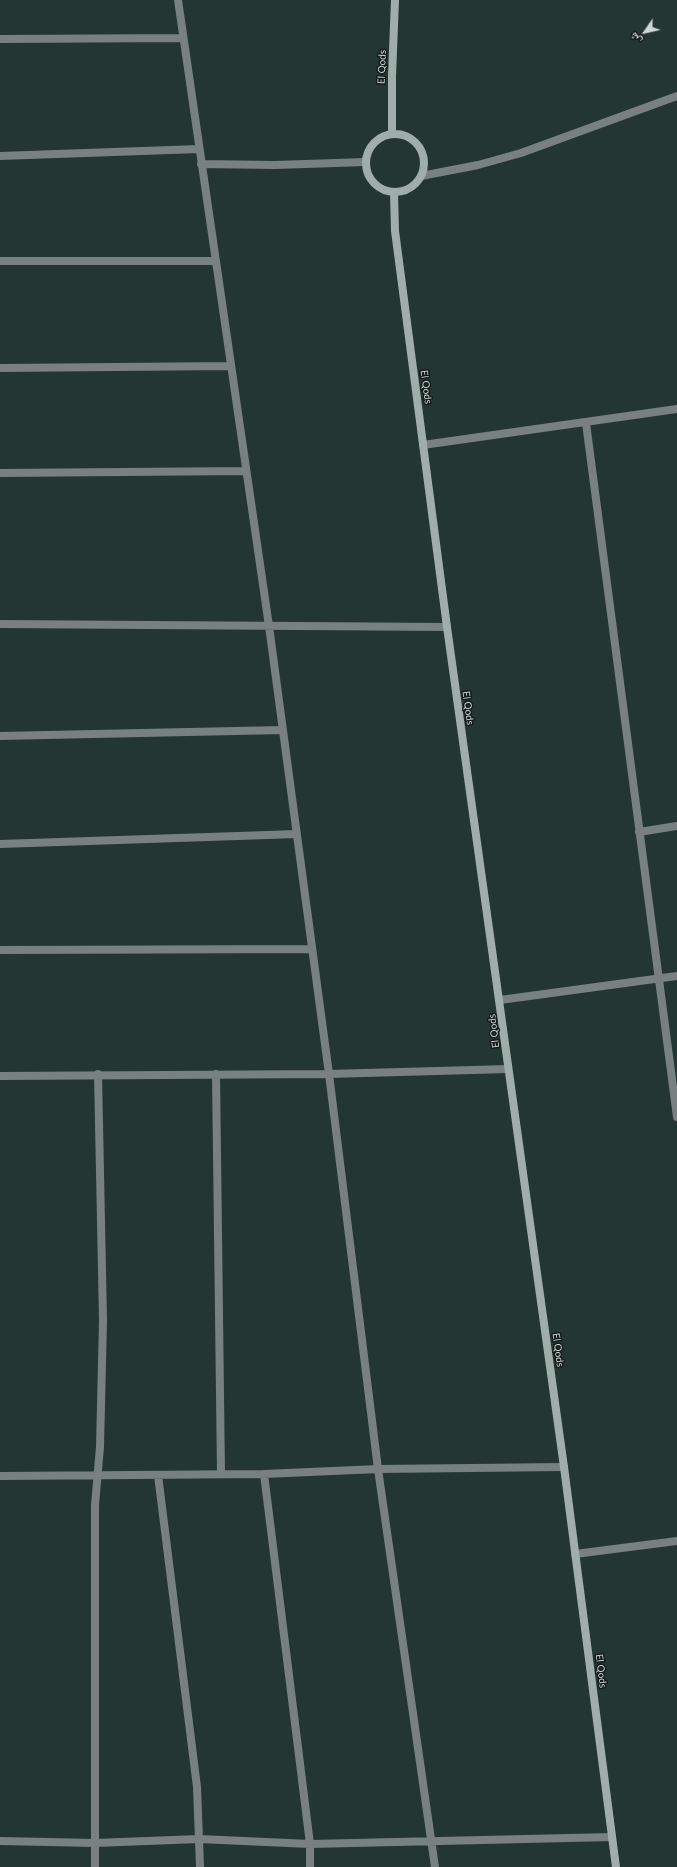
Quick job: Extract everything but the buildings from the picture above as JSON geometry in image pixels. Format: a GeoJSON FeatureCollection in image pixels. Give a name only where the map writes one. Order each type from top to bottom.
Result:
{"type":"FeatureCollection","features":[{"type":"Feature","properties":{"kind":"street"},"geometry":{"type":"LineString","coordinates":[[178,0],[269,626],[329,1074],[378,1469],[435,1867]]}},
{"type":"Feature","properties":{"kind":"street","name":"El Qods"},"geometry":{"type":"LineString","coordinates":[[392,134],[392,76],[395,0]]}},
{"type":"Feature","properties":{"kind":"street"},"geometry":{"type":"LineString","coordinates":[[0,40],[184,38]]}},
{"type":"Feature","properties":{"kind":"street"},"geometry":{"type":"LineString","coordinates":[[421,176],[478,165],[521,153],[677,96]]}},
{"type":"Feature","properties":{"kind":"street"},"geometry":{"type":"LineString","coordinates":[[392,134],[402,135],[411,139],[419,146],[423,156],[424,166],[421,176],[414,185],[404,191],[394,193],[382,190],[373,183],[368,173],[366,162],[368,152],[374,144],[382,138],[392,134]]}},
{"type":"Feature","properties":{"kind":"street"},"geometry":{"type":"LineString","coordinates":[[0,156],[199,149]]}},
{"type":"Feature","properties":{"kind":"street"},"geometry":{"type":"LineString","coordinates":[[201,164],[289,165],[366,162]]}},
{"type":"Feature","properties":{"kind":"street","name":"El Qods"},"geometry":{"type":"LineString","coordinates":[[394,193],[395,231],[447,627],[564,1467],[616,1867]]}},
{"type":"Feature","properties":{"kind":"street"},"geometry":{"type":"LineString","coordinates":[[0,260],[216,261]]}},
{"type":"Feature","properties":{"kind":"street"},"geometry":{"type":"LineString","coordinates":[[0,368],[231,366]]}},
{"type":"Feature","properties":{"kind":"street"},"geometry":{"type":"LineString","coordinates":[[423,445],[677,409]]}},
{"type":"Feature","properties":{"kind":"street"},"geometry":{"type":"LineString","coordinates":[[586,423],[658,979],[677,1113]]}},
{"type":"Feature","properties":{"kind":"street"},"geometry":{"type":"LineString","coordinates":[[0,473],[246,471]]}},
{"type":"Feature","properties":{"kind":"street"},"geometry":{"type":"LineString","coordinates":[[0,624],[447,627]]}},
{"type":"Feature","properties":{"kind":"street"},"geometry":{"type":"LineString","coordinates":[[0,736],[283,730]]}},
{"type":"Feature","properties":{"kind":"street"},"geometry":{"type":"LineString","coordinates":[[639,832],[677,826]]}},
{"type":"Feature","properties":{"kind":"street"},"geometry":{"type":"LineString","coordinates":[[0,844],[297,834]]}},
{"type":"Feature","properties":{"kind":"street"},"geometry":{"type":"LineString","coordinates":[[0,950],[312,949]]}},
{"type":"Feature","properties":{"kind":"street"},"geometry":{"type":"LineString","coordinates":[[500,1000],[677,976]]}},
{"type":"Feature","properties":{"kind":"street"},"geometry":{"type":"LineString","coordinates":[[0,1076],[98,1074],[329,1074],[508,1069]]}},
{"type":"Feature","properties":{"kind":"street"},"geometry":{"type":"LineString","coordinates":[[95,1867],[94,1542],[96,1475],[100,1447],[103,1320],[98,1074]]}},
{"type":"Feature","properties":{"kind":"street"},"geometry":{"type":"LineString","coordinates":[[216,1074],[221,1474]]}},
{"type":"Feature","properties":{"kind":"street"},"geometry":{"type":"LineString","coordinates":[[0,1476],[264,1474],[378,1469],[564,1467]]}},
{"type":"Feature","properties":{"kind":"street"},"geometry":{"type":"LineString","coordinates":[[264,1474],[310,1844],[310,1867]]}},
{"type":"Feature","properties":{"kind":"street"},"geometry":{"type":"LineString","coordinates":[[158,1475],[197,1787],[200,1867]]}},
{"type":"Feature","properties":{"kind":"street"},"geometry":{"type":"LineString","coordinates":[[575,1554],[677,1541]]}},
{"type":"Feature","properties":{"kind":"street"},"geometry":{"type":"LineString","coordinates":[[0,1841],[95,1843],[199,1839],[310,1844],[612,1837]]}}]}
